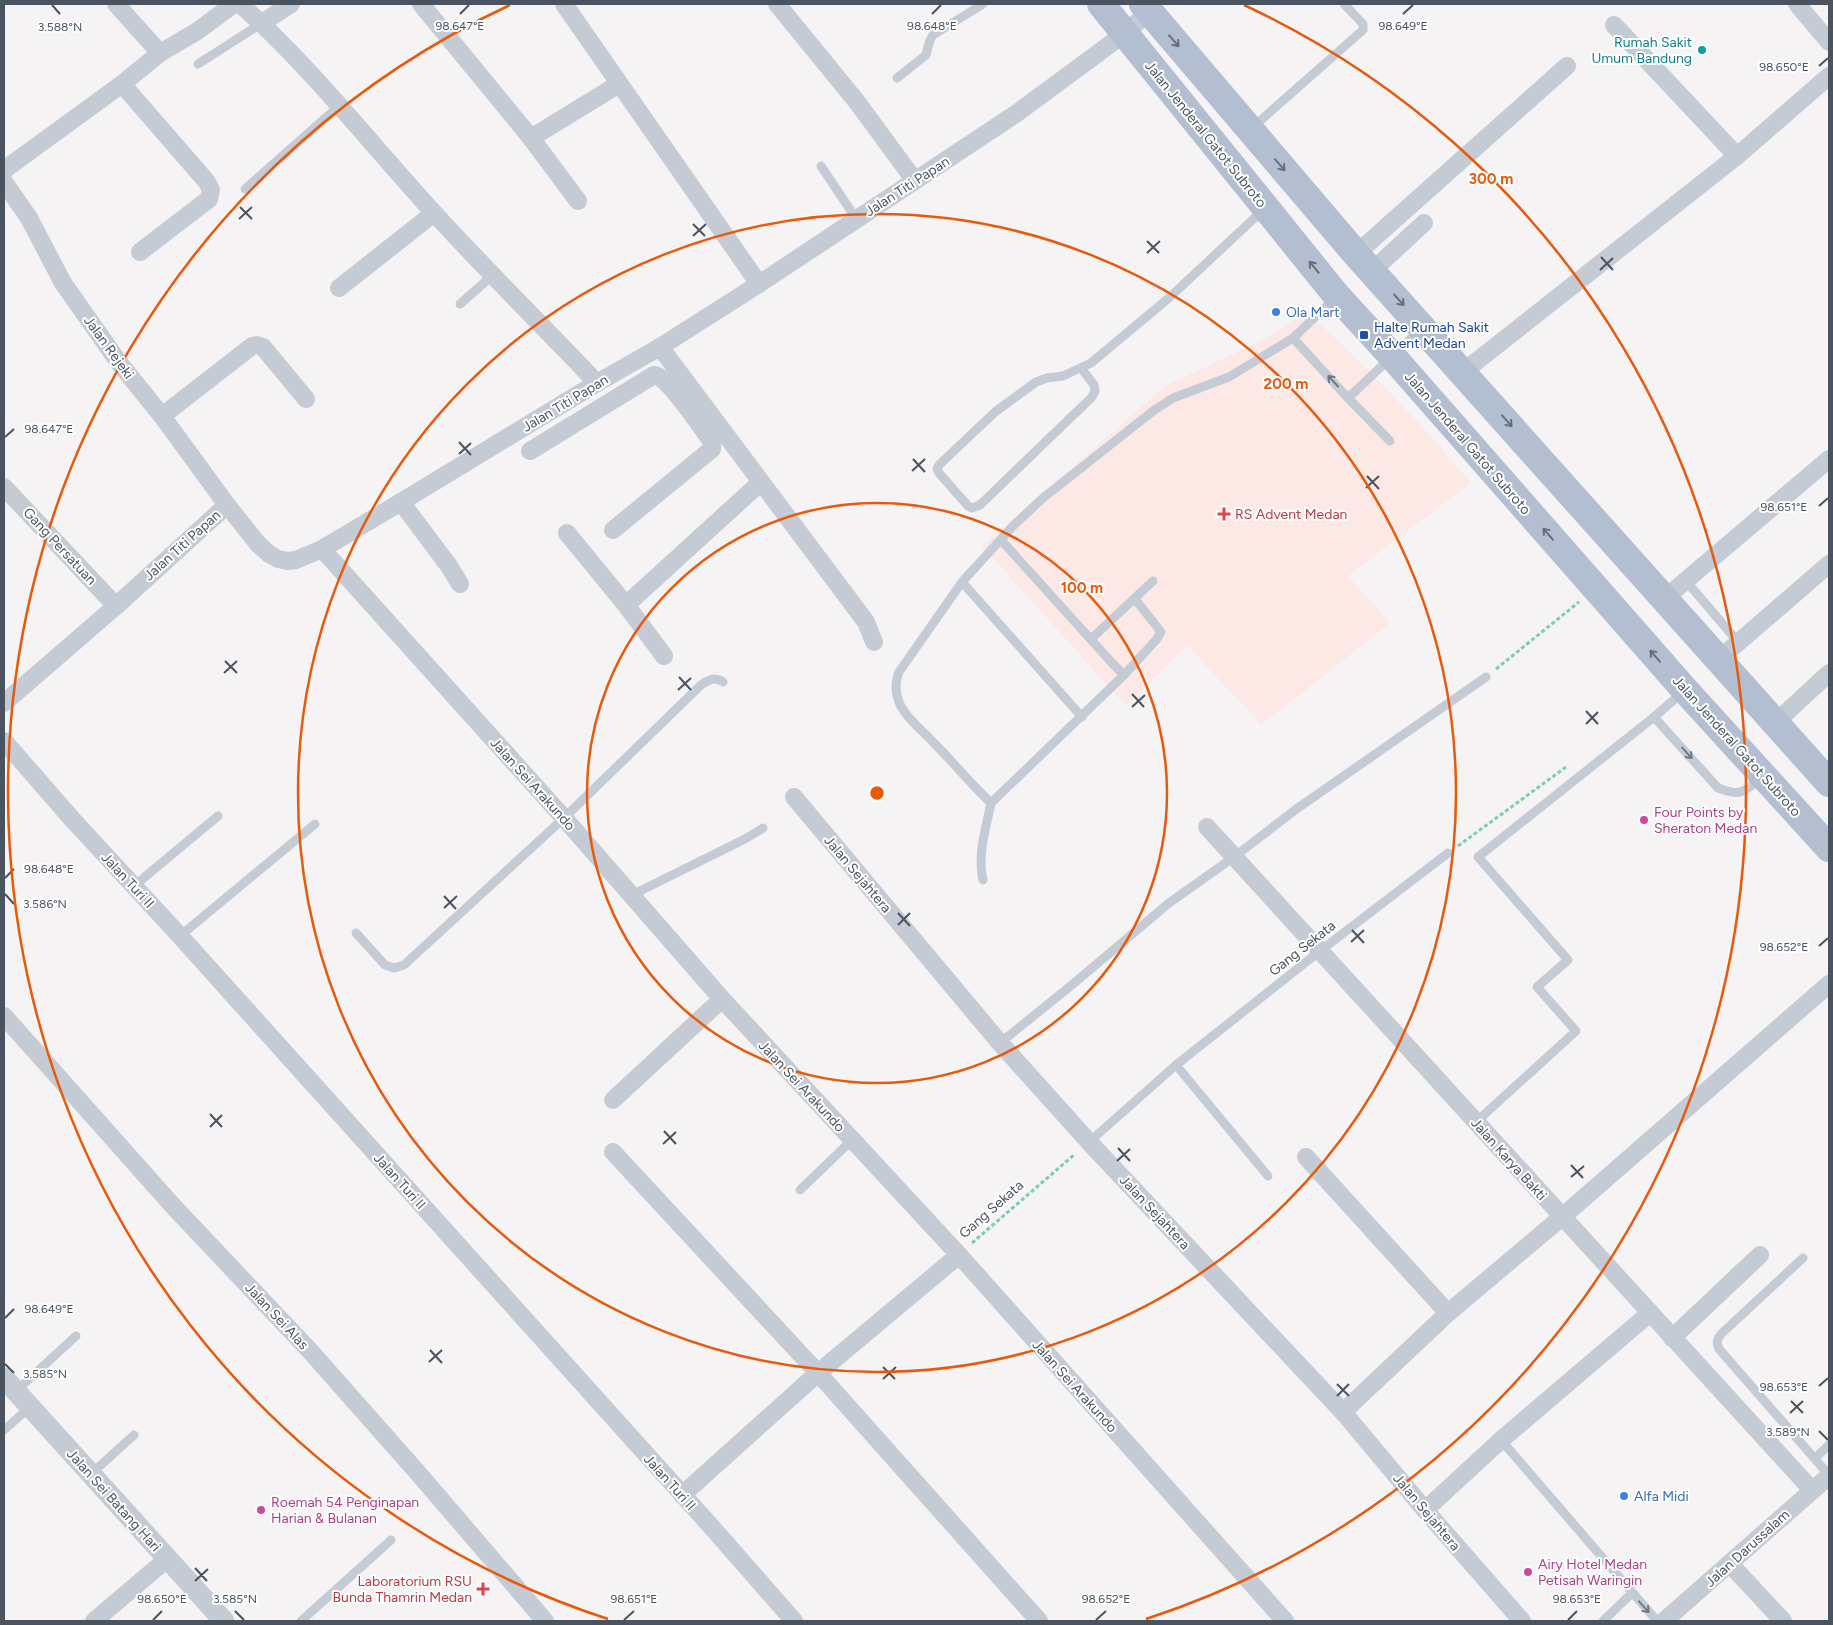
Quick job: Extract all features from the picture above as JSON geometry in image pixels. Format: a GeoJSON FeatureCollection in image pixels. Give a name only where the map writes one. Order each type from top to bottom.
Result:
{"type":"FeatureCollection","features":[{"type":"Feature","properties":{"kind":"main road","name":"Jalan Jenderal Gatot Subroto"},"geometry":{"type":"LineString","coordinates":[[1101,4],[1337,296],[1392,356],[1685,690],[1828,845]]}},
{"type":"Feature","properties":{"kind":"main road"},"geometry":{"type":"LineString","coordinates":[[1150,6],[1250,130],[1364,263],[1829,784]]}},
{"type":"Feature","properties":{"kind":"street"},"geometry":{"type":"LineString","coordinates":[[116,4],[160,53]]}},
{"type":"Feature","properties":{"kind":"street"},"geometry":{"type":"LineString","coordinates":[[4,170],[122,84],[160,53],[196,32],[234,4]]}},
{"type":"Feature","properties":{"kind":"street"},"geometry":{"type":"LineString","coordinates":[[240,4],[262,23],[340,105],[434,213],[593,385],[601,406]]}},
{"type":"Feature","properties":{"kind":"street"},"geometry":{"type":"LineString","coordinates":[[262,23],[291,4]]}},
{"type":"Feature","properties":{"kind":"street"},"geometry":{"type":"LineString","coordinates":[[420,4],[531,138],[578,200]]}},
{"type":"Feature","properties":{"kind":"street"},"geometry":{"type":"LineString","coordinates":[[564,4],[759,284]]}},
{"type":"Feature","properties":{"kind":"street"},"geometry":{"type":"LineString","coordinates":[[777,4],[857,102],[915,182]]}},
{"type":"Feature","properties":{"kind":"street"},"geometry":{"type":"LineString","coordinates":[[1799,4],[1829,42]]}},
{"type":"Feature","properties":{"kind":"street","name":"Jalan Titi Papan"},"geometry":{"type":"LineString","coordinates":[[4,703],[116,606],[227,505],[258,544],[278,559],[296,560],[322,548],[593,385],[660,347],[857,220],[1017,113],[1124,34],[1150,6]]}},
{"type":"Feature","properties":{"kind":"street"},"geometry":{"type":"LineString","coordinates":[[1614,25],[1737,156]]}},
{"type":"Feature","properties":{"kind":"street"},"geometry":{"type":"LineString","coordinates":[[1364,263],[1567,66]]}},
{"type":"Feature","properties":{"kind":"street"},"geometry":{"type":"LineString","coordinates":[[1463,372],[1737,156],[1829,76]]}},
{"type":"Feature","properties":{"kind":"street"},"geometry":{"type":"LineString","coordinates":[[122,84],[207,182],[211,190],[209,199],[140,252]]}},
{"type":"Feature","properties":{"kind":"street"},"geometry":{"type":"LineString","coordinates":[[531,138],[619,84]]}},
{"type":"Feature","properties":{"kind":"street","name":"Jalan Rejeki"},"geometry":{"type":"LineString","coordinates":[[4,182],[29,218],[63,283],[120,364],[162,416],[227,505]]}},
{"type":"Feature","properties":{"kind":"street"},"geometry":{"type":"LineString","coordinates":[[340,288],[434,213]]}},
{"type":"Feature","properties":{"kind":"street"},"geometry":{"type":"LineString","coordinates":[[1364,263],[1424,223]]}},
{"type":"Feature","properties":{"kind":"street"},"geometry":{"type":"LineString","coordinates":[[162,416],[252,346],[256,345],[263,347],[306,399]]}},
{"type":"Feature","properties":{"kind":"street"},"geometry":{"type":"LineString","coordinates":[[660,347],[866,622],[874,642]]}},
{"type":"Feature","properties":{"kind":"street"},"geometry":{"type":"LineString","coordinates":[[530,451],[601,406],[657,374],[678,395],[712,444],[711,451],[613,530]]}},
{"type":"Feature","properties":{"kind":"street"},"geometry":{"type":"LineString","coordinates":[[1664,599],[1829,459]]}},
{"type":"Feature","properties":{"kind":"street"},"geometry":{"type":"LineString","coordinates":[[626,605],[761,482]]}},
{"type":"Feature","properties":{"kind":"street","name":"Gang Persatuan"},"geometry":{"type":"LineString","coordinates":[[4,487],[116,606]]}},
{"type":"Feature","properties":{"kind":"street"},"geometry":{"type":"LineString","coordinates":[[401,502],[450,566],[460,584]]}},
{"type":"Feature","properties":{"kind":"street"},"geometry":{"type":"LineString","coordinates":[[567,533],[626,605],[664,656]]}},
{"type":"Feature","properties":{"kind":"street","name":"Jalan Sei Arakundo"},"geometry":{"type":"LineString","coordinates":[[322,548],[564,818],[722,999],[958,1255],[1285,1621]]}},
{"type":"Feature","properties":{"kind":"street"},"geometry":{"type":"LineString","coordinates":[[1718,660],[1739,644],[1829,564]]}},
{"type":"Feature","properties":{"kind":"street"},"geometry":{"type":"LineString","coordinates":[[1775,723],[1829,673]]}},
{"type":"Feature","properties":{"kind":"street","name":"Jalan Turi II"},"geometry":{"type":"LineString","coordinates":[[4,741],[794,1621]]}},
{"type":"Feature","properties":{"kind":"street","name":"Jalan Sejahtera"},"geometry":{"type":"LineString","coordinates":[[794,797],[1000,1043],[1089,1142],[1344,1412],[1425,1510],[1522,1621]]}},
{"type":"Feature","properties":{"kind":"street","name":"Jalan Karya Bakti"},"geometry":{"type":"LineString","coordinates":[[1207,827],[1812,1490]]}},
{"type":"Feature","properties":{"kind":"street"},"geometry":{"type":"LineString","coordinates":[[1344,1412],[1448,1313],[1562,1217],[1829,984]]}},
{"type":"Feature","properties":{"kind":"street"},"geometry":{"type":"LineString","coordinates":[[613,1100],[722,999]]}},
{"type":"Feature","properties":{"kind":"street","name":"Jalan Sei Alas"},"geometry":{"type":"LineString","coordinates":[[4,1016],[173,1206],[311,1352],[545,1621]]}},
{"type":"Feature","properties":{"kind":"street"},"geometry":{"type":"LineString","coordinates":[[613,1152],[818,1373],[1040,1621]]}},
{"type":"Feature","properties":{"kind":"street"},"geometry":{"type":"LineString","coordinates":[[1306,1157],[1448,1313]]}},
{"type":"Feature","properties":{"kind":"street"},"geometry":{"type":"LineString","coordinates":[[682,1495],[818,1373],[958,1255]]}},
{"type":"Feature","properties":{"kind":"street"},"geometry":{"type":"LineString","coordinates":[[1672,1338],[1760,1255]]}},
{"type":"Feature","properties":{"kind":"street"},"geometry":{"type":"LineString","coordinates":[[1425,1510],[1501,1440],[1650,1314]]}},
{"type":"Feature","properties":{"kind":"street","name":"Jalan Sei Batang Hari"},"geometry":{"type":"LineString","coordinates":[[17,1392],[224,1621]]}},
{"type":"Feature","properties":{"kind":"street","name":"Jalan Darussalam"},"geometry":{"type":"LineString","coordinates":[[1664,1621],[1829,1475]]}},
{"type":"Feature","properties":{"kind":"street"},"geometry":{"type":"LineString","coordinates":[[94,1621],[167,1559]]}},
{"type":"Feature","properties":{"kind":"street"},"geometry":{"type":"LineString","coordinates":[[1730,1564],[1783,1621]]}},
{"type":"Feature","properties":{"kind":"lane"},"geometry":{"type":"LineString","coordinates":[[897,78],[926,55],[933,35],[983,4]]}},
{"type":"Feature","properties":{"kind":"lane"},"geometry":{"type":"LineString","coordinates":[[1250,130],[1364,30],[1364,24],[1344,4]]}},
{"type":"Feature","properties":{"kind":"lane"},"geometry":{"type":"LineString","coordinates":[[198,64],[262,23]]}},
{"type":"Feature","properties":{"kind":"lane"},"geometry":{"type":"LineString","coordinates":[[244,189],[340,105]]}},
{"type":"Feature","properties":{"kind":"lane"},"geometry":{"type":"LineString","coordinates":[[821,166],[857,220]]}},
{"type":"Feature","properties":{"kind":"lane"},"geometry":{"type":"LineString","coordinates":[[1082,368],[1094,385],[1095,391],[1092,397],[980,505],[972,508],[968,506],[939,473],[937,469],[939,465],[995,412],[1036,382],[1047,378],[1063,376],[1091,364],[1170,297],[1266,208]]}},
{"type":"Feature","properties":{"kind":"lane"},"geometry":{"type":"LineString","coordinates":[[460,304],[493,275]]}},
{"type":"Feature","properties":{"kind":"lane"},"geometry":{"type":"LineString","coordinates":[[992,802],[975,788],[900,704],[895,690],[899,672],[962,582],[1043,498],[1153,410],[1173,398],[1229,377],[1294,338],[1337,296]]}},
{"type":"Feature","properties":{"kind":"lane"},"geometry":{"type":"LineString","coordinates":[[1348,398],[1423,327]]}},
{"type":"Feature","properties":{"kind":"lane"},"geometry":{"type":"LineString","coordinates":[[1294,338],[1390,441]]}},
{"type":"Feature","properties":{"kind":"lane"},"geometry":{"type":"LineString","coordinates":[[1001,540],[1124,675]]}},
{"type":"Feature","properties":{"kind":"lane"},"geometry":{"type":"LineString","coordinates":[[1091,639],[1153,581]]}},
{"type":"Feature","properties":{"kind":"lane"},"geometry":{"type":"LineString","coordinates":[[962,582],[1082,717]]}},
{"type":"Feature","properties":{"kind":"lane"},"geometry":{"type":"LineString","coordinates":[[1692,588],[1739,644]]}},
{"type":"Feature","properties":{"kind":"lane"},"geometry":{"type":"LineString","coordinates":[[983,880],[980,868],[983,841],[992,802],[1124,675],[1161,632],[1135,599]]}},
{"type":"Feature","properties":{"kind":"lane"},"geometry":{"type":"LineString","coordinates":[[1000,1043],[1074,984],[1169,902],[1234,857],[1295,810],[1486,677]]}},
{"type":"Feature","properties":{"kind":"lane"},"geometry":{"type":"LineString","coordinates":[[356,933],[385,965],[394,968],[404,965],[564,818],[701,685],[711,679],[718,679],[723,682]]}},
{"type":"Feature","properties":{"kind":"lane"},"geometry":{"type":"LineString","coordinates":[[1476,1122],[1576,1031],[1537,987],[1568,960],[1478,857],[1654,717],[1685,690]]}},
{"type":"Feature","properties":{"kind":"lane"},"geometry":{"type":"LineString","coordinates":[[1654,717],[1718,788],[1731,793],[1740,793],[1764,777]]}},
{"type":"Feature","properties":{"kind":"lane"},"geometry":{"type":"LineString","coordinates":[[134,886],[218,816]]}},
{"type":"Feature","properties":{"kind":"lane"},"geometry":{"type":"LineString","coordinates":[[180,936],[315,824]]}},
{"type":"Feature","properties":{"kind":"lane"},"geometry":{"type":"LineString","coordinates":[[632,895],[745,839],[763,828]]}},
{"type":"Feature","properties":{"kind":"lane","name":"Gang Sekata"},"geometry":{"type":"LineString","coordinates":[[1089,1142],[1176,1065],[1448,853]]}},
{"type":"Feature","properties":{"kind":"lane"},"geometry":{"type":"LineString","coordinates":[[1176,1065],[1268,1176]]}},
{"type":"Feature","properties":{"kind":"lane"},"geometry":{"type":"LineString","coordinates":[[800,1190],[852,1140]]}},
{"type":"Feature","properties":{"kind":"lane"},"geometry":{"type":"LineString","coordinates":[[1803,1258],[1721,1334],[1717,1339],[1717,1345],[1718,1349],[1829,1475]]}},
{"type":"Feature","properties":{"kind":"lane"},"geometry":{"type":"LineString","coordinates":[[4,1430],[17,1392],[76,1336]]}},
{"type":"Feature","properties":{"kind":"lane"},"geometry":{"type":"LineString","coordinates":[[91,1474],[134,1435]]}},
{"type":"Feature","properties":{"kind":"lane"},"geometry":{"type":"LineString","coordinates":[[1501,1440],[1657,1621]]}},
{"type":"Feature","properties":{"kind":"lane"},"geometry":{"type":"LineString","coordinates":[[1815,1458],[1829,1445]]}},
{"type":"Feature","properties":{"kind":"lane"},"geometry":{"type":"LineString","coordinates":[[301,1621],[391,1540]]}},
{"type":"Feature","properties":{"kind":"lane"},"geometry":{"type":"LineString","coordinates":[[1603,1621],[1632,1593]]}},
{"type":"Feature","properties":{"kind":"path"},"geometry":{"type":"LineString","coordinates":[[1486,677],[1596,588]]}},
{"type":"Feature","properties":{"kind":"path"},"geometry":{"type":"LineString","coordinates":[[1448,853],[1572,762]]}},
{"type":"Feature","properties":{"kind":"path","name":"Gang Sekata"},"geometry":{"type":"LineString","coordinates":[[958,1255],[1089,1142]]}},
{"type":"Feature","properties":{"kind":"shaded area","name":"RS Advent Medan"},"geometry":{"type":"Polygon","coordinates":[[[1308,312],[1370,372],[1427,432],[1471,483],[1348,576],[1390,623],[1261,725],[1187,645],[1126,706],[982,546],[1165,386],[1257,343],[1308,312]]]}},
{"type":"Feature","properties":{"kind":"place","name":"Rumah Sakit Umum Bandung"},"geometry":{"type":"Point","coordinates":[1702,50]}},
{"type":"Feature","properties":{"kind":"place","name":"Ola Mart"},"geometry":{"type":"Point","coordinates":[1276,312]}},
{"type":"Feature","properties":{"kind":"place","name":"Halte Rumah Sakit Advent Medan"},"geometry":{"type":"Point","coordinates":[1364,335]}},
{"type":"Feature","properties":{"kind":"place","name":"RS Advent Medan"},"geometry":{"type":"Point","coordinates":[1224,514]}},
{"type":"Feature","properties":{"kind":"place","name":"Four Points by Sheraton Medan"},"geometry":{"type":"Point","coordinates":[1644,820]}},
{"type":"Feature","properties":{"kind":"place","name":"Alfa Midi"},"geometry":{"type":"Point","coordinates":[1624,1496]}},
{"type":"Feature","properties":{"kind":"place","name":"Roemah 54 Penginapan Harian & Bulanan"},"geometry":{"type":"Point","coordinates":[261,1510]}},
{"type":"Feature","properties":{"kind":"place","name":"Airy Hotel Medan Petisah Waringin"},"geometry":{"type":"Point","coordinates":[1528,1572]}},
{"type":"Feature","properties":{"kind":"place","name":"Laboratorium RSU Bunda Thamrin Medan"},"geometry":{"type":"Point","coordinates":[483,1589]}}]}
